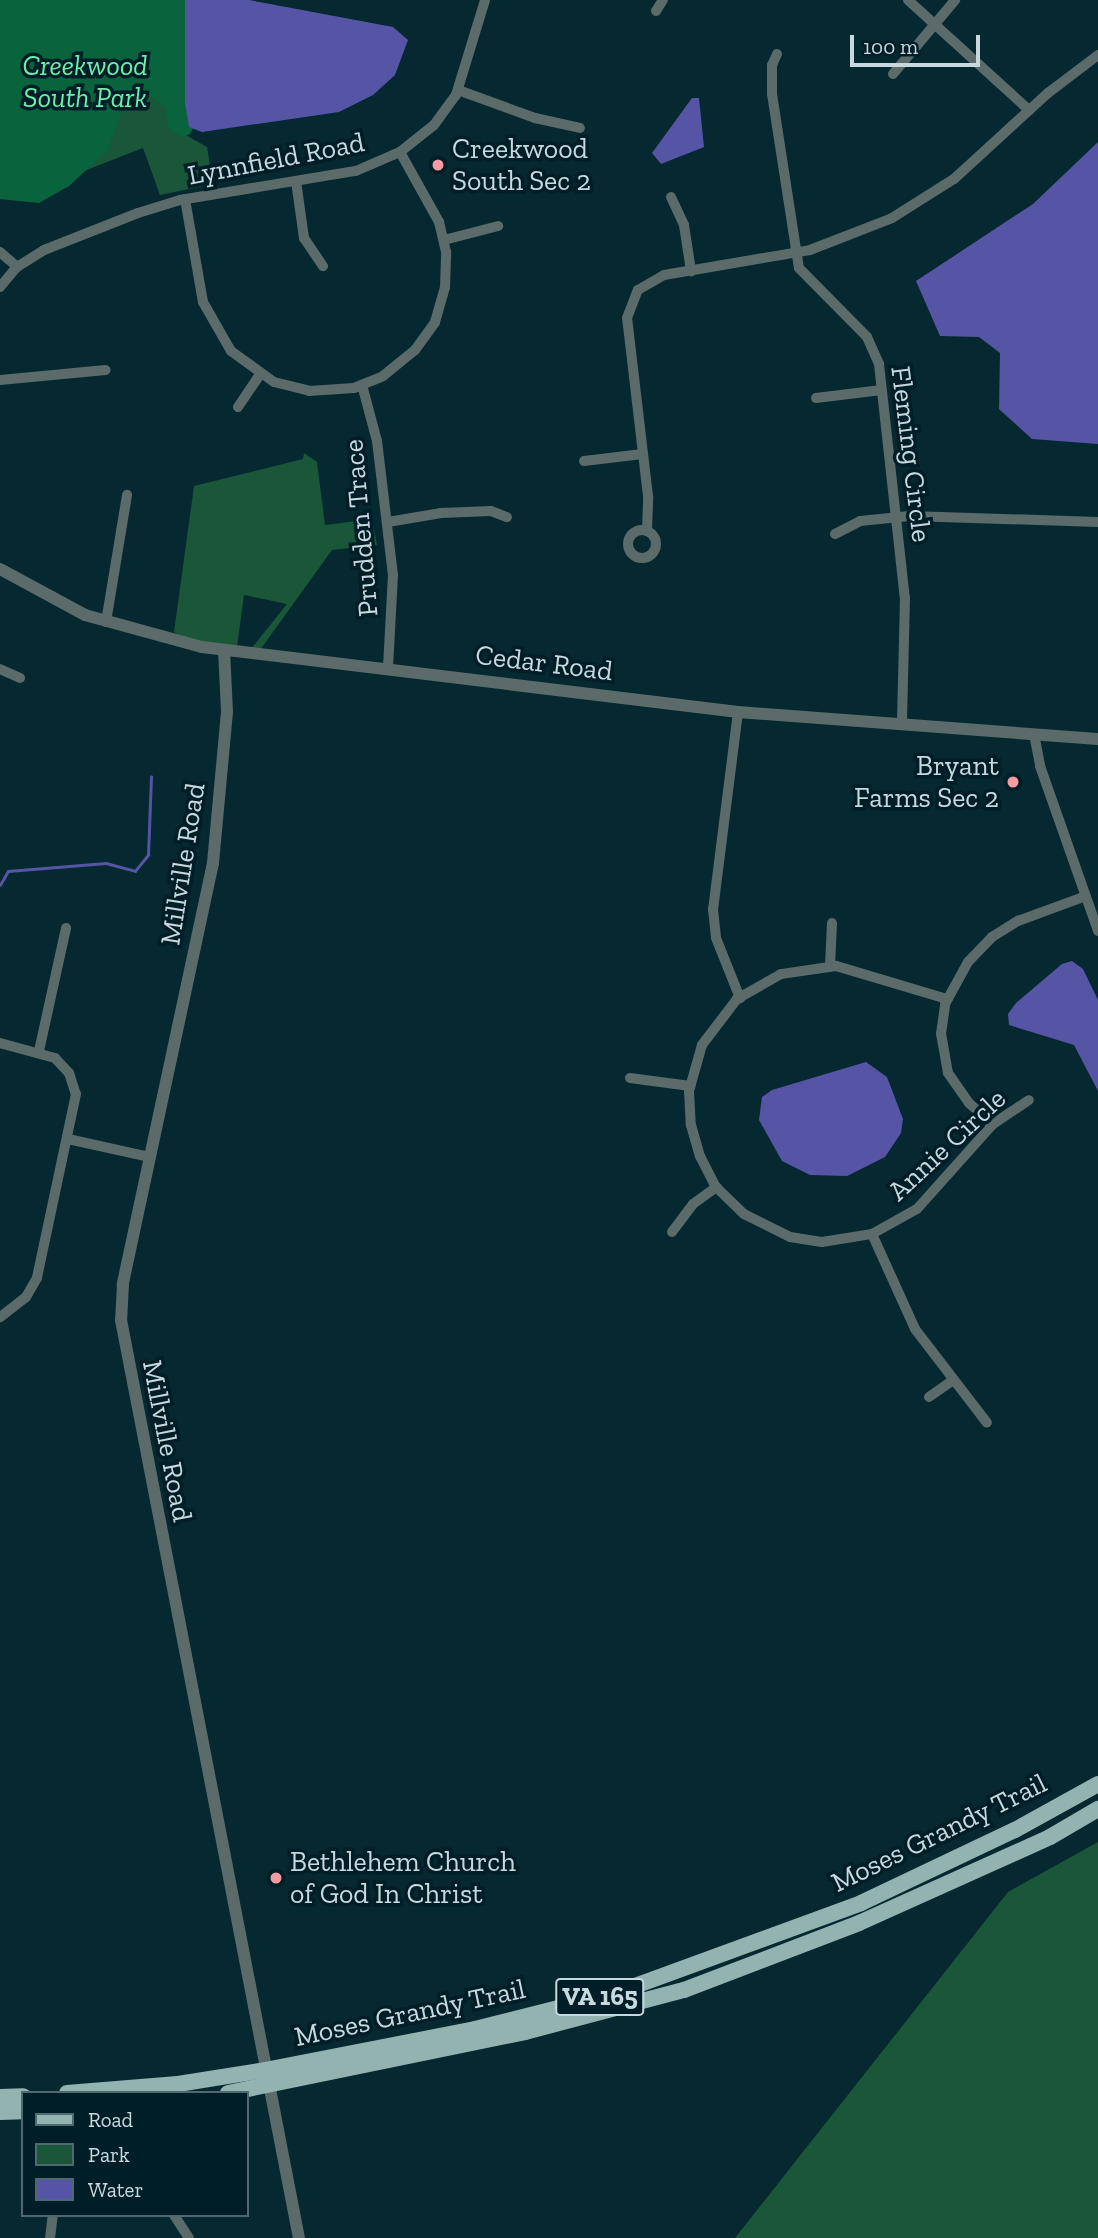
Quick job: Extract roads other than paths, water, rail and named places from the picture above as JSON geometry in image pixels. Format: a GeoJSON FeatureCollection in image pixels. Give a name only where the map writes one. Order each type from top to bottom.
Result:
{"type":"FeatureCollection","features":[{"type":"Feature","properties":{"kind":"main road","name":"Moses Grandy Trail"},"geometry":{"type":"LineString","coordinates":[[92,2091],[178,2084],[265,2070],[475,2029],[625,1990],[861,1903],[1015,1830],[1098,1784]]}},
{"type":"Feature","properties":{"kind":"main road","name":"Moses Grandy Trail"},"geometry":{"type":"LineString","coordinates":[[244,2091],[526,2032],[684,1990],[859,1923],[1050,1837],[1098,1809]]}},
{"type":"Feature","properties":{"kind":"main road"},"geometry":{"type":"LineString","coordinates":[[0,2097],[21,2095]]}},
{"type":"Feature","properties":{"kind":"main road"},"geometry":{"type":"LineString","coordinates":[[0,2112],[21,2111]]}},
{"type":"Feature","properties":{"kind":"street","name":"Lynnfield Road"},"geometry":{"type":"LineString","coordinates":[[1,284],[17,267],[55,246],[186,199],[356,171],[400,152],[434,125],[458,90],[485,0]]}},
{"type":"Feature","properties":{"kind":"street"},"geometry":{"type":"LineString","coordinates":[[656,11],[663,0]]}},
{"type":"Feature","properties":{"kind":"street"},"geometry":{"type":"LineString","coordinates":[[908,0],[1030,110]]}},
{"type":"Feature","properties":{"kind":"street"},"geometry":{"type":"LineString","coordinates":[[893,74],[956,0]]}},
{"type":"Feature","properties":{"kind":"street","name":"Fleming Circle"},"geometry":{"type":"LineString","coordinates":[[777,54],[772,94],[796,253],[807,281],[874,348],[882,390],[905,598],[902,725]]}},
{"type":"Feature","properties":{"kind":"street"},"geometry":{"type":"LineString","coordinates":[[647,531],[643,454],[627,318],[638,290],[650,279],[796,253],[847,237],[917,204],[983,156],[1030,110],[1098,55]]}},
{"type":"Feature","properties":{"kind":"street"},"geometry":{"type":"LineString","coordinates":[[458,90],[535,118],[580,128]]}},
{"type":"Feature","properties":{"kind":"street"},"geometry":{"type":"LineString","coordinates":[[186,199],[198,276],[212,325],[231,351],[260,374],[309,391],[362,386],[401,363],[435,321],[445,287],[444,240],[429,201],[400,152]]}},
{"type":"Feature","properties":{"kind":"street"},"geometry":{"type":"LineString","coordinates":[[296,181],[304,238],[323,266]]}},
{"type":"Feature","properties":{"kind":"street"},"geometry":{"type":"LineString","coordinates":[[671,197],[684,225],[691,271]]}},
{"type":"Feature","properties":{"kind":"street"},"geometry":{"type":"LineString","coordinates":[[444,240],[498,226]]}},
{"type":"Feature","properties":{"kind":"street"},"geometry":{"type":"LineString","coordinates":[[0,252],[17,267]]}},
{"type":"Feature","properties":{"kind":"street"},"geometry":{"type":"LineString","coordinates":[[0,380],[106,370]]}},
{"type":"Feature","properties":{"kind":"street"},"geometry":{"type":"LineString","coordinates":[[238,407],[260,374]]}},
{"type":"Feature","properties":{"kind":"street","name":"Prudden Trace"},"geometry":{"type":"LineString","coordinates":[[362,386],[372,416],[388,522],[394,608],[388,667]]}},
{"type":"Feature","properties":{"kind":"street"},"geometry":{"type":"LineString","coordinates":[[816,398],[882,390]]}},
{"type":"Feature","properties":{"kind":"street"},"geometry":{"type":"LineString","coordinates":[[584,461],[643,454]]}},
{"type":"Feature","properties":{"kind":"street"},"geometry":{"type":"LineString","coordinates":[[106,622],[127,495]]}},
{"type":"Feature","properties":{"kind":"street"},"geometry":{"type":"LineString","coordinates":[[388,522],[478,512],[507,517]]}},
{"type":"Feature","properties":{"kind":"street"},"geometry":{"type":"LineString","coordinates":[[835,534],[860,521],[897,517],[1098,522]]}},
{"type":"Feature","properties":{"kind":"street","name":"Cedar Road"},"geometry":{"type":"LineString","coordinates":[[0,569],[51,599],[106,622],[177,643],[738,712],[1098,739]]}},
{"type":"Feature","properties":{"kind":"street","name":"Millville Road"},"geometry":{"type":"LineString","coordinates":[[224,650],[227,712],[213,863],[123,1284],[122,1329],[299,2238]]}},
{"type":"Feature","properties":{"kind":"street"},"geometry":{"type":"LineString","coordinates":[[0,669],[20,678]]}},
{"type":"Feature","properties":{"kind":"street"},"geometry":{"type":"LineString","coordinates":[[738,712],[713,909],[716,937],[740,998]]}},
{"type":"Feature","properties":{"kind":"street"},"geometry":{"type":"LineString","coordinates":[[1034,734],[1040,766],[1098,931]]}},
{"type":"Feature","properties":{"kind":"street"},"geometry":{"type":"LineString","coordinates":[[993,1125],[969,1103],[948,1073],[941,1034],[947,999],[968,962],[992,937],[1018,921],[1086,896]]}},
{"type":"Feature","properties":{"kind":"street"},"geometry":{"type":"LineString","coordinates":[[830,966],[832,923]]}},
{"type":"Feature","properties":{"kind":"street"},"geometry":{"type":"LineString","coordinates":[[39,1051],[66,928]]}},
{"type":"Feature","properties":{"kind":"street","name":"Annie Circle"},"geometry":{"type":"LineString","coordinates":[[947,999],[875,974],[830,966],[781,974],[740,998],[702,1045],[690,1086],[691,1125],[716,1187],[744,1214],[790,1237],[822,1242],[872,1234],[904,1219],[924,1203],[993,1125],[1029,1100]]}},
{"type":"Feature","properties":{"kind":"street"},"geometry":{"type":"LineString","coordinates":[[0,1043],[39,1051],[62,1064],[74,1083],[75,1104],[37,1278],[26,1297],[0,1317]]}},
{"type":"Feature","properties":{"kind":"street"},"geometry":{"type":"LineString","coordinates":[[630,1078],[690,1086]]}},
{"type":"Feature","properties":{"kind":"street"},"geometry":{"type":"LineString","coordinates":[[68,1139],[150,1157]]}},
{"type":"Feature","properties":{"kind":"street"},"geometry":{"type":"LineString","coordinates":[[671,1232],[693,1204],[716,1187]]}},
{"type":"Feature","properties":{"kind":"street"},"geometry":{"type":"LineString","coordinates":[[872,1234],[901,1304],[953,1380],[987,1423]]}},
{"type":"Feature","properties":{"kind":"street"},"geometry":{"type":"LineString","coordinates":[[929,1397],[953,1380]]}},
{"type":"Feature","properties":{"kind":"street"},"geometry":{"type":"LineString","coordinates":[[50,2238],[53,2217]]}},
{"type":"Feature","properties":{"kind":"street"},"geometry":{"type":"LineString","coordinates":[[175,2217],[189,2238]]}},
{"type":"Feature","properties":{"kind":"water"},"geometry":{"type":"Polygon","coordinates":[[[185,0],[249,0],[393,27],[408,40],[395,75],[373,95],[339,112],[202,132],[189,127],[185,103],[185,0]]]}},
{"type":"Feature","properties":{"kind":"water"},"geometry":{"type":"Polygon","coordinates":[[[692,98],[699,98],[704,147],[661,164],[652,153],[692,98]]]}},
{"type":"Feature","properties":{"kind":"water"},"geometry":{"type":"Polygon","coordinates":[[[1098,142],[1098,444],[1032,439],[999,409],[1000,353],[979,337],[940,336],[916,281],[1033,204],[1098,142]]]}},
{"type":"Feature","properties":{"kind":"water"},"geometry":{"type":"Polygon","coordinates":[[[1072,961],[1083,969],[1098,1000],[1098,1091],[1074,1045],[1009,1025],[1008,1014],[1016,1003],[1062,964],[1072,961]]]}},
{"type":"Feature","properties":{"kind":"water"},"geometry":{"type":"Polygon","coordinates":[[[866,1062],[887,1077],[903,1119],[901,1133],[885,1157],[847,1176],[810,1175],[782,1161],[759,1120],[762,1097],[772,1090],[866,1062]]]}},
{"type":"Feature","properties":{"kind":"waterway"},"geometry":{"type":"LineString","coordinates":[[0,885],[8,871],[106,863],[135,871],[148,855],[151,777]]}},
{"type":"Feature","properties":{"kind":"place","name":"Creekwood South Sec 2"},"geometry":{"type":"Point","coordinates":[438,165]}},
{"type":"Feature","properties":{"kind":"place","name":"Bryant Farms Sec 2"},"geometry":{"type":"Point","coordinates":[1013,782]}},
{"type":"Feature","properties":{"kind":"place","name":"Bethlehem Church of God In Christ"},"geometry":{"type":"Point","coordinates":[276,1878]}},
{"type":"Feature","properties":{"kind":"park label","name":"Creekwood South Park"},"geometry":{"type":"Point","coordinates":[85,82]}}]}
